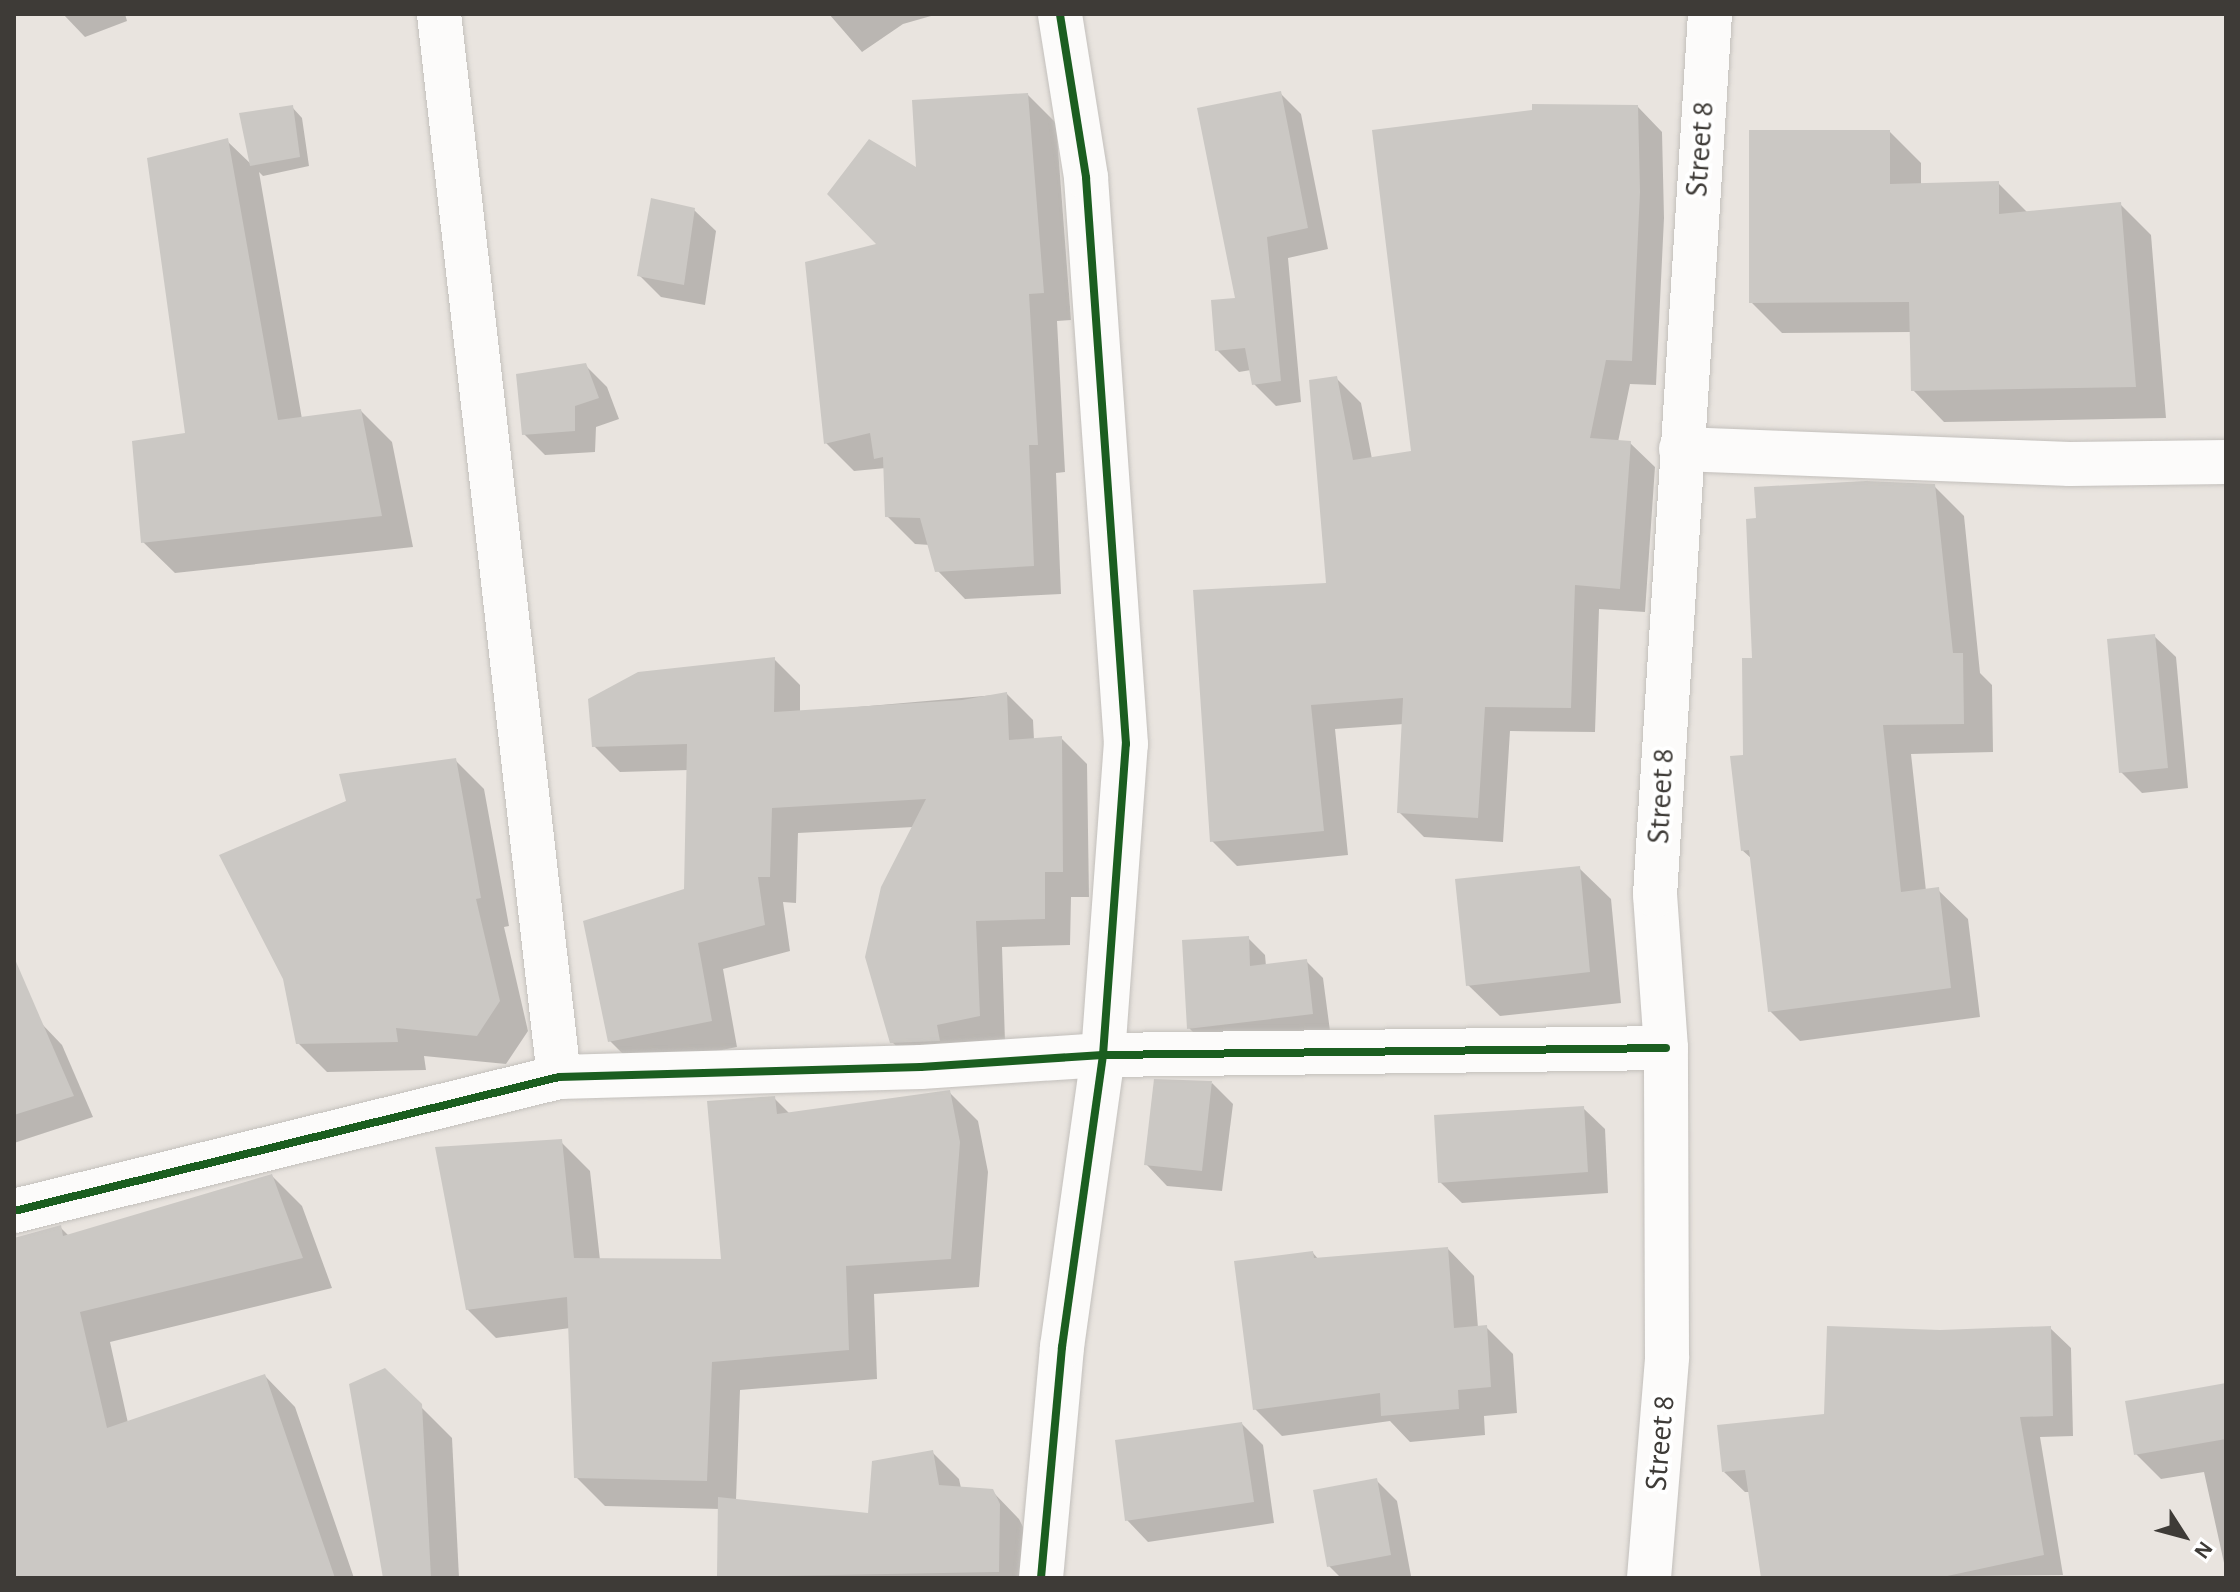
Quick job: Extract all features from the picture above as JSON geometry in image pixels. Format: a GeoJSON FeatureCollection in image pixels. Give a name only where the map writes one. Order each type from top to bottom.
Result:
{"type":"FeatureCollection","features":[{"type":"Feature","properties":{"kind":"street"},"geometry":{"type":"LineString","coordinates":[[439,14],[559,1077]]}},
{"type":"Feature","properties":{"kind":"street"},"geometry":{"type":"LineString","coordinates":[[1041,1578],[1062,1347],[1103,1055],[1126,744],[1086,177],[1060,14]]}},
{"type":"Feature","properties":{"kind":"street","name":"Street 8"},"geometry":{"type":"LineString","coordinates":[[1649,1578],[1667,1357],[1666,1048],[1655,895],[1710,14]]}},
{"type":"Feature","properties":{"kind":"street"},"geometry":{"type":"LineString","coordinates":[[1681,449],[2070,464],[2226,462]]}},
{"type":"Feature","properties":{"kind":"street"},"geometry":{"type":"LineString","coordinates":[[14,1211],[559,1077],[921,1067],[1103,1055],[1666,1048]]}},
{"type":"Feature","properties":{"kind":"building"},"geometry":{"type":"Polygon","coordinates":[[[1281,91],[1308,228],[1267,237],[1281,381],[1252,385],[1245,348],[1215,351],[1211,300],[1235,298],[1197,108],[1281,91]]]}},
{"type":"Feature","properties":{"kind":"building"},"geometry":{"type":"Polygon","coordinates":[[[1028,93],[1044,293],[1029,294],[1038,445],[1029,445],[1034,566],[935,572],[920,518],[885,517],[883,457],[874,459],[870,433],[824,444],[805,262],[876,244],[827,194],[869,139],[916,167],[912,100],[1028,93]]]}},
{"type":"Feature","properties":{"kind":"building"},"geometry":{"type":"Polygon","coordinates":[[[1532,104],[1638,105],[1640,192],[1632,361],[1606,360],[1590,438],[1631,441],[1620,589],[1575,585],[1571,708],[1485,707],[1478,818],[1397,813],[1403,698],[1311,705],[1324,831],[1210,842],[1193,590],[1326,583],[1309,380],[1337,376],[1353,460],[1411,451],[1372,130],[1532,110],[1532,104]]]}},
{"type":"Feature","properties":{"kind":"building"},"geometry":{"type":"Polygon","coordinates":[[[293,105],[300,157],[250,166],[239,113],[293,105]]]}},
{"type":"Feature","properties":{"kind":"building"},"geometry":{"type":"Polygon","coordinates":[[[1749,130],[1890,130],[1890,184],[1999,181],[1999,214],[2121,202],[2136,387],[1911,391],[1909,302],[1749,303],[1749,130]]]}},
{"type":"Feature","properties":{"kind":"building"},"geometry":{"type":"Polygon","coordinates":[[[228,138],[278,420],[361,409],[382,516],[141,543],[132,441],[185,433],[147,158],[228,138]]]}},
{"type":"Feature","properties":{"kind":"building"},"geometry":{"type":"Polygon","coordinates":[[[651,198],[695,208],[684,285],[637,276],[651,198]]]}},
{"type":"Feature","properties":{"kind":"building"},"geometry":{"type":"Polygon","coordinates":[[[586,363],[599,398],[575,406],[575,431],[522,435],[516,374],[586,363]]]}},
{"type":"Feature","properties":{"kind":"building"},"geometry":{"type":"Polygon","coordinates":[[[1866,481],[1935,484],[1953,653],[1963,653],[1964,724],[1883,725],[1901,892],[1939,887],[1951,988],[1768,1012],[1749,850],[1741,851],[1730,756],[1743,755],[1742,658],[1752,658],[1746,519],[1756,518],[1754,487],[1866,481]]]}},
{"type":"Feature","properties":{"kind":"building"},"geometry":{"type":"Polygon","coordinates":[[[2155,634],[2168,768],[2119,773],[2107,639],[2155,634]]]}},
{"type":"Feature","properties":{"kind":"building"},"geometry":{"type":"Polygon","coordinates":[[[775,657],[774,712],[962,700],[1007,692],[1009,740],[1062,736],[1063,872],[1045,872],[1045,919],[976,921],[980,1016],[937,1025],[940,1041],[890,1043],[865,957],[881,887],[926,799],[772,808],[770,877],[758,877],[765,925],[698,943],[712,1021],[608,1042],[583,921],[684,889],[687,744],[592,747],[588,699],[638,672],[775,657]]]}},
{"type":"Feature","properties":{"kind":"building"},"geometry":{"type":"Polygon","coordinates":[[[456,758],[481,898],[476,899],[500,1001],[477,1036],[396,1028],[398,1042],[296,1044],[283,979],[219,855],[346,801],[339,774],[456,758]]]}},
{"type":"Feature","properties":{"kind":"building"},"geometry":{"type":"Polygon","coordinates":[[[1580,866],[1590,972],[1466,986],[1455,879],[1580,866]]]}},
{"type":"Feature","properties":{"kind":"building"},"geometry":{"type":"Polygon","coordinates":[[[1249,936],[1250,966],[1307,959],[1313,1014],[1187,1029],[1182,940],[1249,936]]]}},
{"type":"Feature","properties":{"kind":"building"},"geometry":{"type":"Polygon","coordinates":[[[14,957],[74,1096],[14,1115],[14,957]]]}},
{"type":"Feature","properties":{"kind":"building"},"geometry":{"type":"Polygon","coordinates":[[[1154,1079],[1212,1081],[1202,1171],[1144,1165],[1154,1079]]]}},
{"type":"Feature","properties":{"kind":"building"},"geometry":{"type":"Polygon","coordinates":[[[950,1090],[960,1142],[951,1259],[846,1266],[849,1350],[712,1362],[707,1481],[574,1478],[567,1297],[466,1310],[435,1147],[562,1139],[574,1258],[721,1259],[707,1101],[775,1096],[777,1114],[950,1090]]]}},
{"type":"Feature","properties":{"kind":"building"},"geometry":{"type":"Polygon","coordinates":[[[1584,1106],[1588,1172],[1438,1183],[1434,1115],[1584,1106]]]}},
{"type":"Feature","properties":{"kind":"building"},"geometry":{"type":"Polygon","coordinates":[[[272,1174],[303,1258],[80,1312],[107,1428],[265,1374],[335,1578],[14,1578],[14,1238],[61,1225],[63,1236],[272,1174]]]}},
{"type":"Feature","properties":{"kind":"building"},"geometry":{"type":"Polygon","coordinates":[[[1448,1247],[1454,1328],[1487,1325],[1491,1387],[1458,1390],[1459,1409],[1381,1416],[1380,1393],[1253,1410],[1234,1261],[1313,1251],[1314,1258],[1448,1247]]]}},
{"type":"Feature","properties":{"kind":"building"},"geometry":{"type":"Polygon","coordinates":[[[1827,1326],[1940,1330],[2051,1326],[2053,1416],[2020,1417],[2044,1555],[1938,1578],[1761,1578],[1745,1470],[1722,1472],[1717,1425],[1824,1414],[1827,1326]]]}},
{"type":"Feature","properties":{"kind":"building"},"geometry":{"type":"Polygon","coordinates":[[[385,1368],[422,1404],[431,1578],[383,1578],[349,1384],[385,1368]]]}},
{"type":"Feature","properties":{"kind":"building"},"geometry":{"type":"Polygon","coordinates":[[[2226,1383],[2226,1439],[2134,1455],[2125,1401],[2226,1383]]]}},
{"type":"Feature","properties":{"kind":"building"},"geometry":{"type":"Polygon","coordinates":[[[1242,1422],[1254,1502],[1125,1521],[1115,1440],[1242,1422]]]}},
{"type":"Feature","properties":{"kind":"building"},"geometry":{"type":"Polygon","coordinates":[[[933,1450],[939,1485],[993,1489],[1000,1504],[999,1572],[717,1577],[718,1497],[868,1513],[872,1461],[933,1450]]]}},
{"type":"Feature","properties":{"kind":"building"},"geometry":{"type":"Polygon","coordinates":[[[1377,1478],[1391,1555],[1327,1567],[1313,1490],[1377,1478]]]}},
{"type":"Feature","properties":{"kind":"cycle path"},"geometry":{"type":"LineString","coordinates":[[1041,1578],[1062,1347],[1103,1055],[1126,744],[1086,177],[1060,14]]}},
{"type":"Feature","properties":{"kind":"cycle path"},"geometry":{"type":"LineString","coordinates":[[14,1211],[559,1077],[921,1067],[1103,1055],[1666,1048]]}}]}
